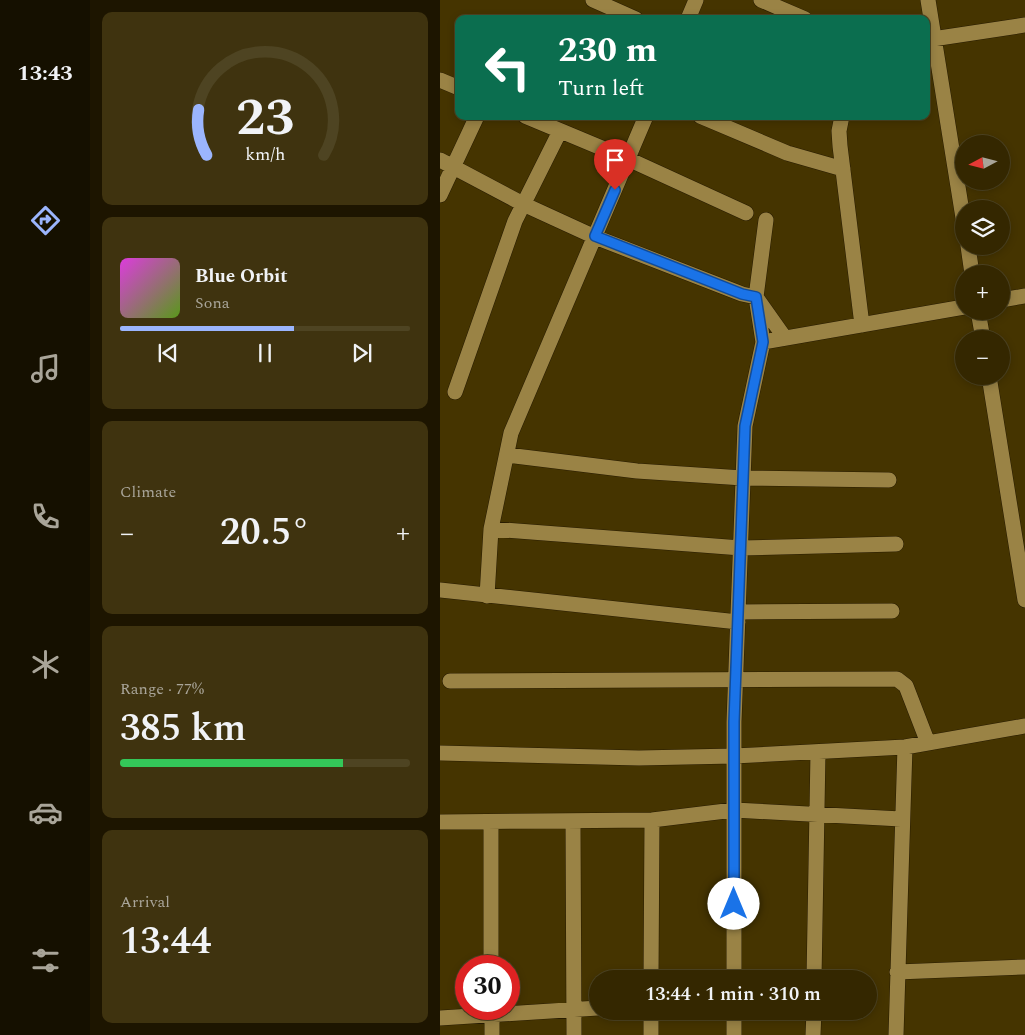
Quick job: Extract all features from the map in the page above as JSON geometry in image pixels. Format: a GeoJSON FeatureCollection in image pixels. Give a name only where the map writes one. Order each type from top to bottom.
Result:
{"type":"FeatureCollection","features":[{"type":"Feature","properties":{"kind":"street"},"geometry":{"type":"LineString","coordinates":[[593,0],[627,15]]}},
{"type":"Feature","properties":{"kind":"street"},"geometry":{"type":"LineString","coordinates":[[690,15],[696,0]]}},
{"type":"Feature","properties":{"kind":"street"},"geometry":{"type":"LineString","coordinates":[[761,0],[796,15]]}},
{"type":"Feature","properties":{"kind":"street"},"geometry":{"type":"LineString","coordinates":[[928,0],[929,15]]}},
{"type":"Feature","properties":{"kind":"street"},"geometry":{"type":"LineString","coordinates":[[960,200],[930,39],[1025,25]]}},
{"type":"Feature","properties":{"kind":"street"},"geometry":{"type":"LineString","coordinates":[[440,80],[455,86]]}},
{"type":"Feature","properties":{"kind":"street"},"geometry":{"type":"LineString","coordinates":[[440,195],[446,164],[474,120]]}},
{"type":"Feature","properties":{"kind":"street"},"geometry":{"type":"LineString","coordinates":[[534,120],[628,159],[746,213]]}},
{"type":"Feature","properties":{"kind":"street"},"geometry":{"type":"LineString","coordinates":[[487,596],[492,529],[511,433],[644,120]]}},
{"type":"Feature","properties":{"kind":"street"},"geometry":{"type":"LineString","coordinates":[[709,120],[787,153],[843,169]]}},
{"type":"Feature","properties":{"kind":"street"},"geometry":{"type":"LineString","coordinates":[[841,120],[839,131],[862,324]]}},
{"type":"Feature","properties":{"kind":"street"},"geometry":{"type":"LineString","coordinates":[[455,392],[515,221],[560,131]]}},
{"type":"Feature","properties":{"kind":"street"},"geometry":{"type":"LineString","coordinates":[[446,164],[523,204],[595,236],[742,294],[756,297],[785,338]]}},
{"type":"Feature","properties":{"kind":"street"},"geometry":{"type":"LineString","coordinates":[[734,970],[734,756],[745,426],[763,342],[756,297],[766,220]]}},
{"type":"Feature","properties":{"kind":"street"},"geometry":{"type":"LineString","coordinates":[[1010,298],[1025,296]]}},
{"type":"Feature","properties":{"kind":"street"},"geometry":{"type":"LineString","coordinates":[[763,342],[955,308]]}},
{"type":"Feature","properties":{"kind":"street"},"geometry":{"type":"LineString","coordinates":[[991,385],[1021,546],[1025,600]]}},
{"type":"Feature","properties":{"kind":"street"},"geometry":{"type":"LineString","coordinates":[[507,455],[637,470],[743,478],[889,480]]}},
{"type":"Feature","properties":{"kind":"street"},"geometry":{"type":"LineString","coordinates":[[492,529],[741,548],[896,544]]}},
{"type":"Feature","properties":{"kind":"street"},"geometry":{"type":"LineString","coordinates":[[440,590],[487,596],[738,617],[892,611]]}},
{"type":"Feature","properties":{"kind":"street"},"geometry":{"type":"LineString","coordinates":[[450,681],[897,679],[906,686],[928,743]]}},
{"type":"Feature","properties":{"kind":"street"},"geometry":{"type":"LineString","coordinates":[[440,753],[639,758],[734,756],[905,747],[1025,726]]}},
{"type":"Feature","properties":{"kind":"street"},"geometry":{"type":"LineString","coordinates":[[896,1035],[901,819],[905,747]]}},
{"type":"Feature","properties":{"kind":"street"},"geometry":{"type":"LineString","coordinates":[[814,970],[818,752]]}},
{"type":"Feature","properties":{"kind":"street"},"geometry":{"type":"LineString","coordinates":[[440,822],[652,820],[734,810],[817,816],[901,819]]}},
{"type":"Feature","properties":{"kind":"street"},"geometry":{"type":"LineString","coordinates":[[651,970],[652,820]]}},
{"type":"Feature","properties":{"kind":"street"},"geometry":{"type":"LineString","coordinates":[[573,821],[574,1035]]}},
{"type":"Feature","properties":{"kind":"street"},"geometry":{"type":"LineString","coordinates":[[491,823],[491,955]]}},
{"type":"Feature","properties":{"kind":"street"},"geometry":{"type":"LineString","coordinates":[[898,972],[1025,966]]}},
{"type":"Feature","properties":{"kind":"street"},"geometry":{"type":"LineString","coordinates":[[520,1011],[589,1009]]}},
{"type":"Feature","properties":{"kind":"street"},"geometry":{"type":"LineString","coordinates":[[440,1018],[455,1016]]}},
{"type":"Feature","properties":{"kind":"street"},"geometry":{"type":"LineString","coordinates":[[492,1020],[492,1035]]}},
{"type":"Feature","properties":{"kind":"street"},"geometry":{"type":"LineString","coordinates":[[651,1020],[651,1035]]}},
{"type":"Feature","properties":{"kind":"street"},"geometry":{"type":"LineString","coordinates":[[734,1020],[734,1035]]}},
{"type":"Feature","properties":{"kind":"street"},"geometry":{"type":"LineString","coordinates":[[813,1035],[814,1020]]}},
{"type":"Feature","properties":{"kind":"route"},"geometry":{"type":"LineString","coordinates":[[615,190],[595,236],[742,294],[756,297],[763,342],[745,426],[734,722],[734,904]]}}]}
